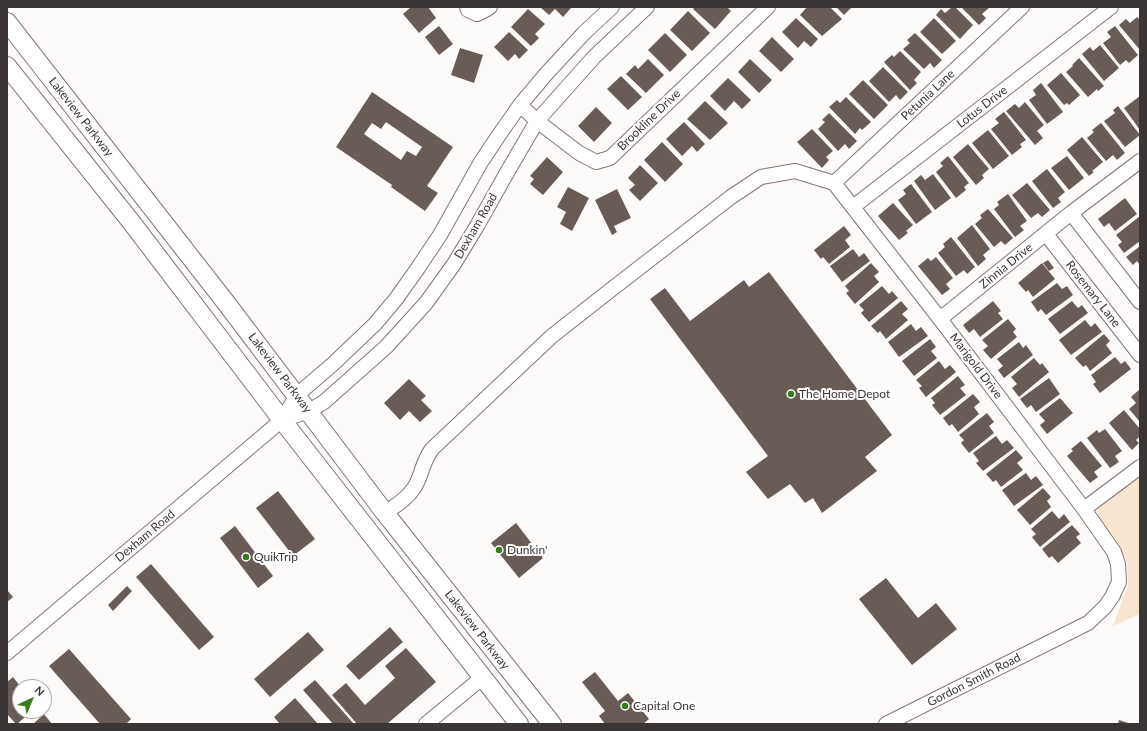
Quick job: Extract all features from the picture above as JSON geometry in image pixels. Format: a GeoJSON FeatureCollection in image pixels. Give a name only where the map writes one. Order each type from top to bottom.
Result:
{"type":"FeatureCollection","features":[{"type":"Feature","properties":{"kind":"main road","name":"Lakeview Parkway"},"geometry":{"type":"LineString","coordinates":[[8,25],[227,304],[386,513],[552,724]]}},
{"type":"Feature","properties":{"kind":"main road","name":"Lakeview Parkway"},"geometry":{"type":"LineString","coordinates":[[7,66],[132,223],[282,420],[519,724]]}},
{"type":"Feature","properties":{"kind":"main road"},"geometry":{"type":"LineString","coordinates":[[483,677],[502,662]]}},
{"type":"Feature","properties":{"kind":"street"},"geometry":{"type":"LineString","coordinates":[[466,7],[468,10],[477,14],[489,8]]}},
{"type":"Feature","properties":{"kind":"street","name":"Dexham Road"},"geometry":{"type":"LineString","coordinates":[[7,652],[282,420],[297,396],[375,324],[396,299],[440,235],[481,162],[520,105],[584,33],[612,7]]}},
{"type":"Feature","properties":{"kind":"street","name":"Dexham Road"},"geometry":{"type":"LineString","coordinates":[[282,420],[309,411],[324,402],[386,347],[426,303],[454,264],[537,121],[594,57],[647,7]]}},
{"type":"Feature","properties":{"kind":"street","name":"Brookline Drive"},"geometry":{"type":"LineString","coordinates":[[520,105],[537,121],[579,153],[596,162],[610,158],[768,7]]}},
{"type":"Feature","properties":{"kind":"street","name":"Petunia Lane"},"geometry":{"type":"LineString","coordinates":[[834,183],[1022,7]]}},
{"type":"Feature","properties":{"kind":"street","name":"Lotus Drive"},"geometry":{"type":"LineString","coordinates":[[853,207],[1111,7]]}},
{"type":"Feature","properties":{"kind":"street","name":"Zinnia Drive"},"geometry":{"type":"LineString","coordinates":[[940,319],[1071,213],[1140,161]]}},
{"type":"Feature","properties":{"kind":"street"},"geometry":{"type":"LineString","coordinates":[[386,513],[414,489],[427,455],[432,449],[552,336],[731,197],[761,177],[795,171],[834,183]]}},
{"type":"Feature","properties":{"kind":"street","name":"Marigold Drive"},"geometry":{"type":"LineString","coordinates":[[834,183],[940,319],[1084,509],[1114,552],[1118,564],[1119,582],[1112,597],[1105,607],[1088,623],[1063,636]]}},
{"type":"Feature","properties":{"kind":"street"},"geometry":{"type":"LineString","coordinates":[[1071,213],[1140,302]]}},
{"type":"Feature","properties":{"kind":"street","name":"Rosemary Lane"},"geometry":{"type":"LineString","coordinates":[[1046,234],[1140,355]]}},
{"type":"Feature","properties":{"kind":"street"},"geometry":{"type":"LineString","coordinates":[[1084,509],[1140,467]]}},
{"type":"Feature","properties":{"kind":"street","name":"Gordon Smith Road"},"geometry":{"type":"LineString","coordinates":[[886,724],[1063,636]]}},
{"type":"Feature","properties":{"kind":"street"},"geometry":{"type":"LineString","coordinates":[[426,724],[483,677]]}},
{"type":"Feature","properties":{"kind":"shaded area"},"geometry":{"type":"Polygon","coordinates":[[[1140,476],[1140,614],[1113,626],[1128,585],[1127,562],[1114,538],[1097,514],[1098,509],[1140,476]]]}},
{"type":"Feature","properties":{"kind":"building"},"geometry":{"type":"Polygon","coordinates":[[[411,7],[428,7],[436,18],[419,33],[403,14],[411,7]]]}},
{"type":"Feature","properties":{"kind":"building"},"geometry":{"type":"Polygon","coordinates":[[[540,7],[571,8],[563,17],[555,9],[549,15],[540,7]]]}},
{"type":"Feature","properties":{"kind":"building"},"geometry":{"type":"Polygon","coordinates":[[[695,7],[727,7],[731,11],[715,29],[693,9],[695,7]]]}},
{"type":"Feature","properties":{"kind":"building"},"geometry":{"type":"Polygon","coordinates":[[[807,7],[830,7],[842,19],[822,36],[800,15],[807,7]]]}},
{"type":"Feature","properties":{"kind":"building"},"geometry":{"type":"Polygon","coordinates":[[[836,7],[852,7],[844,15],[836,7]]]}},
{"type":"Feature","properties":{"kind":"building"},"geometry":{"type":"Polygon","coordinates":[[[952,7],[955,7],[973,25],[960,39],[936,15],[941,9],[945,13],[952,7]]]}},
{"type":"Feature","properties":{"kind":"building"},"geometry":{"type":"Polygon","coordinates":[[[961,7],[990,7],[982,14],[986,18],[979,25],[961,7]]]}},
{"type":"Feature","properties":{"kind":"building"},"geometry":{"type":"Polygon","coordinates":[[[528,9],[545,24],[535,34],[539,38],[531,46],[511,27],[528,9]]]}},
{"type":"Feature","properties":{"kind":"building"},"geometry":{"type":"Polygon","coordinates":[[[688,11],[710,33],[692,51],[670,30],[688,11]]]}},
{"type":"Feature","properties":{"kind":"building"},"geometry":{"type":"Polygon","coordinates":[[[1137,17],[1140,20],[1140,50],[1119,25],[1126,19],[1130,23],[1137,17]]]}},
{"type":"Feature","properties":{"kind":"building"},"geometry":{"type":"Polygon","coordinates":[[[796,18],[818,39],[811,47],[804,41],[798,48],[782,32],[796,18]]]}},
{"type":"Feature","properties":{"kind":"building"},"geometry":{"type":"Polygon","coordinates":[[[934,18],[956,41],[942,54],[920,32],[934,18]]]}},
{"type":"Feature","properties":{"kind":"building"},"geometry":{"type":"Polygon","coordinates":[[[439,26],[453,44],[439,55],[425,37],[439,26]]]}},
{"type":"Feature","properties":{"kind":"building"},"geometry":{"type":"Polygon","coordinates":[[[1115,26],[1138,55],[1129,63],[1126,60],[1120,65],[1103,43],[1111,37],[1107,32],[1115,26]]]}},
{"type":"Feature","properties":{"kind":"building"},"geometry":{"type":"Polygon","coordinates":[[[509,32],[528,50],[519,59],[515,54],[508,61],[494,47],[509,32]]]}},
{"type":"Feature","properties":{"kind":"building"},"geometry":{"type":"Polygon","coordinates":[[[665,33],[687,55],[670,72],[648,50],[665,33]]]}},
{"type":"Feature","properties":{"kind":"building"},"geometry":{"type":"Polygon","coordinates":[[[915,33],[942,60],[934,68],[930,63],[924,69],[903,49],[910,43],[907,40],[915,33]]]}},
{"type":"Feature","properties":{"kind":"building"},"geometry":{"type":"Polygon","coordinates":[[[772,37],[794,59],[781,72],[759,51],[772,37]]]}},
{"type":"Feature","properties":{"kind":"building"},"geometry":{"type":"Polygon","coordinates":[[[1100,45],[1119,68],[1104,81],[1082,54],[1090,47],[1093,51],[1100,45]]]}},
{"type":"Feature","properties":{"kind":"building"},"geometry":{"type":"Polygon","coordinates":[[[460,48],[483,55],[474,83],[451,75],[460,48]]]}},
{"type":"Feature","properties":{"kind":"building"},"geometry":{"type":"Polygon","coordinates":[[[900,51],[921,72],[914,80],[917,83],[910,90],[884,62],[892,55],[894,57],[900,51]]]}},
{"type":"Feature","properties":{"kind":"building"},"geometry":{"type":"Polygon","coordinates":[[[1079,58],[1104,86],[1098,91],[1097,89],[1088,97],[1066,72],[1079,58]]]}},
{"type":"Feature","properties":{"kind":"building"},"geometry":{"type":"Polygon","coordinates":[[[648,59],[664,75],[646,93],[626,74],[635,65],[638,69],[648,59]]]}},
{"type":"Feature","properties":{"kind":"building"},"geometry":{"type":"Polygon","coordinates":[[[750,59],[772,80],[759,93],[738,72],[750,59]]]}},
{"type":"Feature","properties":{"kind":"building"},"geometry":{"type":"Polygon","coordinates":[[[883,67],[908,92],[900,100],[896,95],[889,102],[869,81],[883,67]]]}},
{"type":"Feature","properties":{"kind":"building"},"geometry":{"type":"Polygon","coordinates":[[[1061,73],[1080,95],[1069,105],[1067,103],[1064,105],[1047,85],[1061,73]]]}},
{"type":"Feature","properties":{"kind":"building"},"geometry":{"type":"Polygon","coordinates":[[[621,76],[642,97],[628,110],[607,89],[621,76]]]}},
{"type":"Feature","properties":{"kind":"building"},"geometry":{"type":"Polygon","coordinates":[[[728,78],[751,100],[742,109],[734,101],[725,111],[710,96],[728,78]]]}},
{"type":"Feature","properties":{"kind":"building"},"geometry":{"type":"Polygon","coordinates":[[[863,80],[888,105],[874,119],[849,94],[863,80]]]}},
{"type":"Feature","properties":{"kind":"building"},"geometry":{"type":"Polygon","coordinates":[[[1041,83],[1063,112],[1047,124],[1029,100],[1036,95],[1033,90],[1041,83]]]}},
{"type":"Feature","properties":{"kind":"building"},"geometry":{"type":"Polygon","coordinates":[[[372,92],[453,147],[427,186],[438,193],[425,211],[391,187],[392,185],[336,147],[372,92]],[[386,122],[381,129],[372,123],[364,134],[401,160],[407,151],[416,156],[422,147],[386,122]]]}},
{"type":"Feature","properties":{"kind":"building"},"geometry":{"type":"Polygon","coordinates":[[[1140,96],[1140,130],[1124,108],[1140,96]]]}},
{"type":"Feature","properties":{"kind":"building"},"geometry":{"type":"Polygon","coordinates":[[[846,97],[871,122],[862,130],[860,128],[855,134],[829,107],[837,100],[840,103],[846,97]]]}},
{"type":"Feature","properties":{"kind":"building"},"geometry":{"type":"Polygon","coordinates":[[[705,101],[728,123],[710,140],[687,119],[705,101]]]}},
{"type":"Feature","properties":{"kind":"building"},"geometry":{"type":"Polygon","coordinates":[[[1025,102],[1044,125],[1037,131],[1043,138],[1035,145],[1006,111],[1015,104],[1019,108],[1025,102]]]}},
{"type":"Feature","properties":{"kind":"building"},"geometry":{"type":"Polygon","coordinates":[[[1118,106],[1140,135],[1125,147],[1104,121],[1115,113],[1113,110],[1118,106]]]}},
{"type":"Feature","properties":{"kind":"building"},"geometry":{"type":"Polygon","coordinates":[[[596,107],[612,123],[594,142],[578,126],[596,107]]]}},
{"type":"Feature","properties":{"kind":"building"},"geometry":{"type":"Polygon","coordinates":[[[1004,112],[1026,140],[1020,144],[1022,147],[1012,155],[991,129],[999,123],[995,119],[1004,112]]]}},
{"type":"Feature","properties":{"kind":"building"},"geometry":{"type":"Polygon","coordinates":[[[829,113],[857,141],[849,149],[845,144],[838,151],[818,129],[825,122],[822,120],[829,113]]]}},
{"type":"Feature","properties":{"kind":"building"},"geometry":{"type":"Polygon","coordinates":[[[684,122],[705,144],[697,152],[692,146],[682,156],[666,139],[684,122]]]}},
{"type":"Feature","properties":{"kind":"building"},"geometry":{"type":"Polygon","coordinates":[[[1101,123],[1125,153],[1117,160],[1113,155],[1106,161],[1087,138],[1094,132],[1092,130],[1101,123]]]}},
{"type":"Feature","properties":{"kind":"building"},"geometry":{"type":"Polygon","coordinates":[[[812,129],[833,151],[826,157],[829,160],[822,168],[797,142],[812,129]]]}},
{"type":"Feature","properties":{"kind":"building"},"geometry":{"type":"Polygon","coordinates":[[[988,130],[1009,156],[993,169],[972,143],[988,130]]]}},
{"type":"Feature","properties":{"kind":"building"},"geometry":{"type":"Polygon","coordinates":[[[1082,137],[1103,162],[1092,171],[1094,172],[1089,176],[1067,150],[1082,137]]]}},
{"type":"Feature","properties":{"kind":"building"},"geometry":{"type":"Polygon","coordinates":[[[662,142],[683,164],[665,182],[644,160],[662,142]]]}},
{"type":"Feature","properties":{"kind":"building"},"geometry":{"type":"Polygon","coordinates":[[[968,144],[989,169],[982,175],[984,178],[976,185],[953,157],[968,144]]]}},
{"type":"Feature","properties":{"kind":"building"},"geometry":{"type":"Polygon","coordinates":[[[948,156],[969,183],[964,187],[966,190],[956,198],[936,172],[943,166],[940,163],[948,156]]]}},
{"type":"Feature","properties":{"kind":"building"},"geometry":{"type":"Polygon","coordinates":[[[1067,156],[1084,178],[1069,190],[1051,168],[1067,156]]]}},
{"type":"Feature","properties":{"kind":"building"},"geometry":{"type":"Polygon","coordinates":[[[547,157],[563,172],[543,195],[530,184],[534,179],[530,176],[547,157]]]}},
{"type":"Feature","properties":{"kind":"building"},"geometry":{"type":"Polygon","coordinates":[[[640,165],[658,183],[640,201],[629,190],[635,185],[628,178],[640,165]]]}},
{"type":"Feature","properties":{"kind":"building"},"geometry":{"type":"Polygon","coordinates":[[[1047,169],[1065,192],[1058,198],[1061,202],[1053,208],[1032,181],[1047,169]]]}},
{"type":"Feature","properties":{"kind":"building"},"geometry":{"type":"Polygon","coordinates":[[[933,174],[951,198],[935,210],[914,181],[921,175],[925,180],[933,174]]]}},
{"type":"Feature","properties":{"kind":"building"},"geometry":{"type":"Polygon","coordinates":[[[1027,183],[1050,210],[1042,217],[1038,213],[1031,218],[1012,195],[1027,183]]]}},
{"type":"Feature","properties":{"kind":"building"},"geometry":{"type":"Polygon","coordinates":[[[911,184],[932,212],[916,224],[898,200],[906,194],[903,190],[911,184]]]}},
{"type":"Feature","properties":{"kind":"building"},"geometry":{"type":"Polygon","coordinates":[[[568,187],[589,198],[572,231],[560,224],[566,212],[557,207],[568,187]]]}},
{"type":"Feature","properties":{"kind":"building"},"geometry":{"type":"Polygon","coordinates":[[[617,189],[631,218],[614,226],[617,232],[612,235],[595,200],[617,189]]]}},
{"type":"Feature","properties":{"kind":"building"},"geometry":{"type":"Polygon","coordinates":[[[1008,194],[1027,221],[1020,226],[1024,230],[1015,237],[994,209],[999,205],[997,202],[1008,194]]]}},
{"type":"Feature","properties":{"kind":"building"},"geometry":{"type":"Polygon","coordinates":[[[1125,198],[1137,214],[1115,231],[1109,223],[1104,227],[1098,219],[1125,198]]]}},
{"type":"Feature","properties":{"kind":"building"},"geometry":{"type":"Polygon","coordinates":[[[893,203],[913,225],[906,231],[908,233],[899,240],[878,216],[893,203]]]}},
{"type":"Feature","properties":{"kind":"building"},"geometry":{"type":"Polygon","coordinates":[[[988,209],[1013,238],[1005,245],[1001,241],[994,247],[975,224],[982,218],[980,215],[988,209]]]}},
{"type":"Feature","properties":{"kind":"building"},"geometry":{"type":"Polygon","coordinates":[[[1140,216],[1140,241],[1124,253],[1118,245],[1122,242],[1116,235],[1140,216]]]}},
{"type":"Feature","properties":{"kind":"building"},"geometry":{"type":"Polygon","coordinates":[[[972,225],[990,249],[983,255],[986,259],[978,266],[957,238],[972,225]]]}},
{"type":"Feature","properties":{"kind":"building"},"geometry":{"type":"Polygon","coordinates":[[[844,226],[851,235],[845,240],[850,247],[829,264],[823,257],[821,259],[814,250],[844,226]]]}},
{"type":"Feature","properties":{"kind":"building"},"geometry":{"type":"Polygon","coordinates":[[[951,237],[975,267],[967,274],[964,270],[956,276],[938,253],[945,247],[943,244],[951,237]]]}},
{"type":"Feature","properties":{"kind":"building"},"geometry":{"type":"Polygon","coordinates":[[[1140,246],[1140,265],[1137,261],[1133,265],[1126,257],[1140,246]]]}},
{"type":"Feature","properties":{"kind":"building"},"geometry":{"type":"Polygon","coordinates":[[[853,249],[859,257],[864,253],[870,261],[842,282],[830,266],[853,249]]]}},
{"type":"Feature","properties":{"kind":"building"},"geometry":{"type":"Polygon","coordinates":[[[936,257],[953,278],[946,284],[950,289],[942,295],[918,266],[928,258],[931,261],[936,257]]]}},
{"type":"Feature","properties":{"kind":"building"},"geometry":{"type":"Polygon","coordinates":[[[1048,260],[1054,268],[1049,271],[1043,263],[1048,260]]]}},
{"type":"Feature","properties":{"kind":"building"},"geometry":{"type":"Polygon","coordinates":[[[871,263],[879,272],[874,276],[879,282],[855,304],[846,293],[849,291],[845,286],[871,263]]]}},
{"type":"Feature","properties":{"kind":"building"},"geometry":{"type":"Polygon","coordinates":[[[1042,263],[1055,279],[1033,297],[1028,290],[1026,292],[1018,283],[1042,263]]]}},
{"type":"Feature","properties":{"kind":"building","name":"The Home Depot"},"geometry":{"type":"Polygon","coordinates":[[[769,272],[892,435],[865,457],[877,471],[822,513],[813,498],[805,503],[790,484],[768,499],[746,472],[768,456],[650,299],[665,288],[690,321],[744,280],[749,287],[769,272]]]}},
{"type":"Feature","properties":{"kind":"building"},"geometry":{"type":"Polygon","coordinates":[[[1057,283],[1062,289],[1067,286],[1073,295],[1046,315],[1041,309],[1038,312],[1031,302],[1057,283]]]}},
{"type":"Feature","properties":{"kind":"building"},"geometry":{"type":"Polygon","coordinates":[[[882,286],[889,294],[892,291],[898,298],[869,322],[861,313],[864,310],[859,305],[882,286]]]}},
{"type":"Feature","properties":{"kind":"building"},"geometry":{"type":"Polygon","coordinates":[[[901,301],[908,309],[902,314],[908,320],[886,339],[880,331],[878,333],[871,326],[901,301]]]}},
{"type":"Feature","properties":{"kind":"building"},"geometry":{"type":"Polygon","coordinates":[[[993,301],[1001,311],[998,313],[1003,319],[980,337],[974,329],[969,333],[963,325],[993,301]]]}},
{"type":"Feature","properties":{"kind":"building"},"geometry":{"type":"Polygon","coordinates":[[[1072,301],[1078,308],[1082,305],[1088,313],[1060,334],[1048,319],[1072,301]]]}},
{"type":"Feature","properties":{"kind":"building"},"geometry":{"type":"Polygon","coordinates":[[[1008,319],[1016,329],[1013,332],[1017,337],[991,359],[983,350],[988,346],[982,340],[1008,319]]]}},
{"type":"Feature","properties":{"kind":"building"},"geometry":{"type":"Polygon","coordinates":[[[1085,320],[1091,327],[1095,323],[1102,332],[1071,355],[1059,340],[1085,320]]]}},
{"type":"Feature","properties":{"kind":"building"},"geometry":{"type":"Polygon","coordinates":[[[911,324],[916,331],[921,327],[928,336],[899,357],[888,342],[911,324]]]}},
{"type":"Feature","properties":{"kind":"building"},"geometry":{"type":"Polygon","coordinates":[[[1104,334],[1110,341],[1106,345],[1112,353],[1090,371],[1086,365],[1083,367],[1075,358],[1104,334]]]}},
{"type":"Feature","properties":{"kind":"building"},"geometry":{"type":"Polygon","coordinates":[[[930,339],[936,347],[931,351],[937,358],[914,376],[902,361],[930,339]]]}},
{"type":"Feature","properties":{"kind":"building"},"geometry":{"type":"Polygon","coordinates":[[[1019,342],[1023,348],[1026,345],[1033,355],[1004,378],[998,370],[1003,366],[997,359],[1019,342]]]}},
{"type":"Feature","properties":{"kind":"building"},"geometry":{"type":"Polygon","coordinates":[[[1115,357],[1121,364],[1125,361],[1131,369],[1100,393],[1093,384],[1096,382],[1091,375],[1115,357]]]}},
{"type":"Feature","properties":{"kind":"building"},"geometry":{"type":"Polygon","coordinates":[[[1034,358],[1040,365],[1042,363],[1049,372],[1019,397],[1012,388],[1017,384],[1011,377],[1034,358]]]}},
{"type":"Feature","properties":{"kind":"building"},"geometry":{"type":"Polygon","coordinates":[[[939,361],[945,369],[950,365],[956,372],[926,397],[919,388],[922,386],[916,380],[939,361]]]}},
{"type":"Feature","properties":{"kind":"building"},"geometry":{"type":"Polygon","coordinates":[[[958,376],[965,385],[960,388],[966,395],[940,415],[932,405],[935,403],[931,398],[958,376]]]}},
{"type":"Feature","properties":{"kind":"building"},"geometry":{"type":"Polygon","coordinates":[[[1049,378],[1060,394],[1036,412],[1031,405],[1027,408],[1020,399],[1049,378]]]}},
{"type":"Feature","properties":{"kind":"building"},"geometry":{"type":"Polygon","coordinates":[[[409,379],[426,396],[421,400],[432,411],[420,422],[409,411],[400,420],[384,403],[409,379]]]}},
{"type":"Feature","properties":{"kind":"building"},"geometry":{"type":"Polygon","coordinates":[[[1140,389],[1140,422],[1129,409],[1136,403],[1131,397],[1140,389]]]}},
{"type":"Feature","properties":{"kind":"building"},"geometry":{"type":"Polygon","coordinates":[[[973,394],[980,402],[974,407],[979,414],[958,432],[952,424],[949,426],[943,418],[973,394]]]}},
{"type":"Feature","properties":{"kind":"building"},"geometry":{"type":"Polygon","coordinates":[[[1060,398],[1073,413],[1047,434],[1040,425],[1045,421],[1039,414],[1060,398]]]}},
{"type":"Feature","properties":{"kind":"building"},"geometry":{"type":"Polygon","coordinates":[[[1124,410],[1140,429],[1140,436],[1136,440],[1139,443],[1132,450],[1109,423],[1124,410]]]}},
{"type":"Feature","properties":{"kind":"building"},"geometry":{"type":"Polygon","coordinates":[[[987,413],[994,422],[989,426],[994,433],[969,453],[961,443],[964,440],[959,435],[987,413]]]}},
{"type":"Feature","properties":{"kind":"building"},"geometry":{"type":"Polygon","coordinates":[[[1105,429],[1122,451],[1115,456],[1119,462],[1110,468],[1087,438],[1097,430],[1099,433],[1105,429]]]}},
{"type":"Feature","properties":{"kind":"building"},"geometry":{"type":"Polygon","coordinates":[[[996,436],[1002,444],[1007,440],[1014,448],[983,471],[976,463],[979,461],[973,453],[996,436]]]}},
{"type":"Feature","properties":{"kind":"building"},"geometry":{"type":"Polygon","coordinates":[[[1081,441],[1102,466],[1094,472],[1098,477],[1090,483],[1067,456],[1073,451],[1071,449],[1081,441]]]}},
{"type":"Feature","properties":{"kind":"building"},"geometry":{"type":"Polygon","coordinates":[[[1016,450],[1023,458],[1017,463],[1023,470],[1001,487],[996,480],[993,482],[986,474],[1016,450]]]}},
{"type":"Feature","properties":{"kind":"building"},"geometry":{"type":"Polygon","coordinates":[[[1026,473],[1031,480],[1036,476],[1043,485],[1014,506],[1002,490],[1026,473]]]}},
{"type":"Feature","properties":{"kind":"building"},"geometry":{"type":"Polygon","coordinates":[[[1043,488],[1051,497],[1047,501],[1051,507],[1030,525],[1017,510],[1043,488]]]}},
{"type":"Feature","properties":{"kind":"building","name":"QuikTrip"},"geometry":{"type":"Polygon","coordinates":[[[278,491],[315,539],[293,556],[256,508],[278,491]]]}},
{"type":"Feature","properties":{"kind":"building"},"geometry":{"type":"Polygon","coordinates":[[[1052,511],[1059,519],[1064,514],[1070,522],[1040,547],[1032,537],[1036,534],[1031,529],[1052,511]]]}},
{"type":"Feature","properties":{"kind":"building"},"geometry":{"type":"Polygon","coordinates":[[[516,523],[543,558],[519,578],[491,543],[516,523]]]}},
{"type":"Feature","properties":{"kind":"building"},"geometry":{"type":"Polygon","coordinates":[[[1072,525],[1080,534],[1076,537],[1081,543],[1058,563],[1052,556],[1049,558],[1042,549],[1072,525]]]}},
{"type":"Feature","properties":{"kind":"building","name":"QuikTrip"},"geometry":{"type":"Polygon","coordinates":[[[235,526],[273,576],[258,588],[220,538],[235,526]]]}},
{"type":"Feature","properties":{"kind":"building"},"geometry":{"type":"Polygon","coordinates":[[[151,564],[214,637],[199,650],[136,577],[151,564]]]}},
{"type":"Feature","properties":{"kind":"building"},"geometry":{"type":"Polygon","coordinates":[[[886,578],[918,618],[936,603],[957,629],[912,665],[859,599],[886,578]]]}},
{"type":"Feature","properties":{"kind":"building"},"geometry":{"type":"Polygon","coordinates":[[[127,586],[132,591],[113,611],[108,605],[127,586]]]}},
{"type":"Feature","properties":{"kind":"building"},"geometry":{"type":"Polygon","coordinates":[[[7,590],[13,597],[7,602],[7,590]]]}},
{"type":"Feature","properties":{"kind":"building"},"geometry":{"type":"Polygon","coordinates":[[[390,627],[403,642],[359,680],[346,666],[390,627]]]}},
{"type":"Feature","properties":{"kind":"building"},"geometry":{"type":"Polygon","coordinates":[[[308,632],[324,650],[270,697],[254,679],[308,632]]]}},
{"type":"Feature","properties":{"kind":"building"},"geometry":{"type":"Polygon","coordinates":[[[406,648],[436,682],[387,724],[357,724],[332,695],[346,683],[365,705],[395,678],[385,666],[406,648]]]}},
{"type":"Feature","properties":{"kind":"building"},"geometry":{"type":"Polygon","coordinates":[[[69,649],[131,719],[126,724],[100,724],[49,666],[69,649]]]}},
{"type":"Feature","properties":{"kind":"building"},"geometry":{"type":"Polygon","coordinates":[[[595,672],[618,701],[628,693],[649,719],[643,724],[605,724],[599,716],[605,711],[582,682],[595,672]]]}},
{"type":"Feature","properties":{"kind":"building"},"geometry":{"type":"Polygon","coordinates":[[[13,677],[15,679],[12,679],[12,719],[23,719],[17,724],[16,724],[7,714],[7,682],[13,677]]]}},
{"type":"Feature","properties":{"kind":"building"},"geometry":{"type":"Polygon","coordinates":[[[315,680],[354,724],[333,724],[303,690],[315,680]]]}},
{"type":"Feature","properties":{"kind":"building"},"geometry":{"type":"Polygon","coordinates":[[[295,698],[318,724],[280,724],[274,717],[295,698]]]}},
{"type":"Feature","properties":{"kind":"building"},"geometry":{"type":"Polygon","coordinates":[[[38,719],[48,719],[52,724],[33,724],[38,719]]]}},
{"type":"Feature","properties":{"kind":"building"},"geometry":{"type":"Polygon","coordinates":[[[1119,720],[1131,724],[1118,724],[1119,720]]]}},
{"type":"Feature","properties":{"kind":"place","name":"The Home Depot"},"geometry":{"type":"Point","coordinates":[791,394]}},
{"type":"Feature","properties":{"kind":"place","name":"Dunkin'"},"geometry":{"type":"Point","coordinates":[499,550]}},
{"type":"Feature","properties":{"kind":"place","name":"QuikTrip"},"geometry":{"type":"Point","coordinates":[246,557]}},
{"type":"Feature","properties":{"kind":"place","name":"Capital One"},"geometry":{"type":"Point","coordinates":[625,706]}}]}
